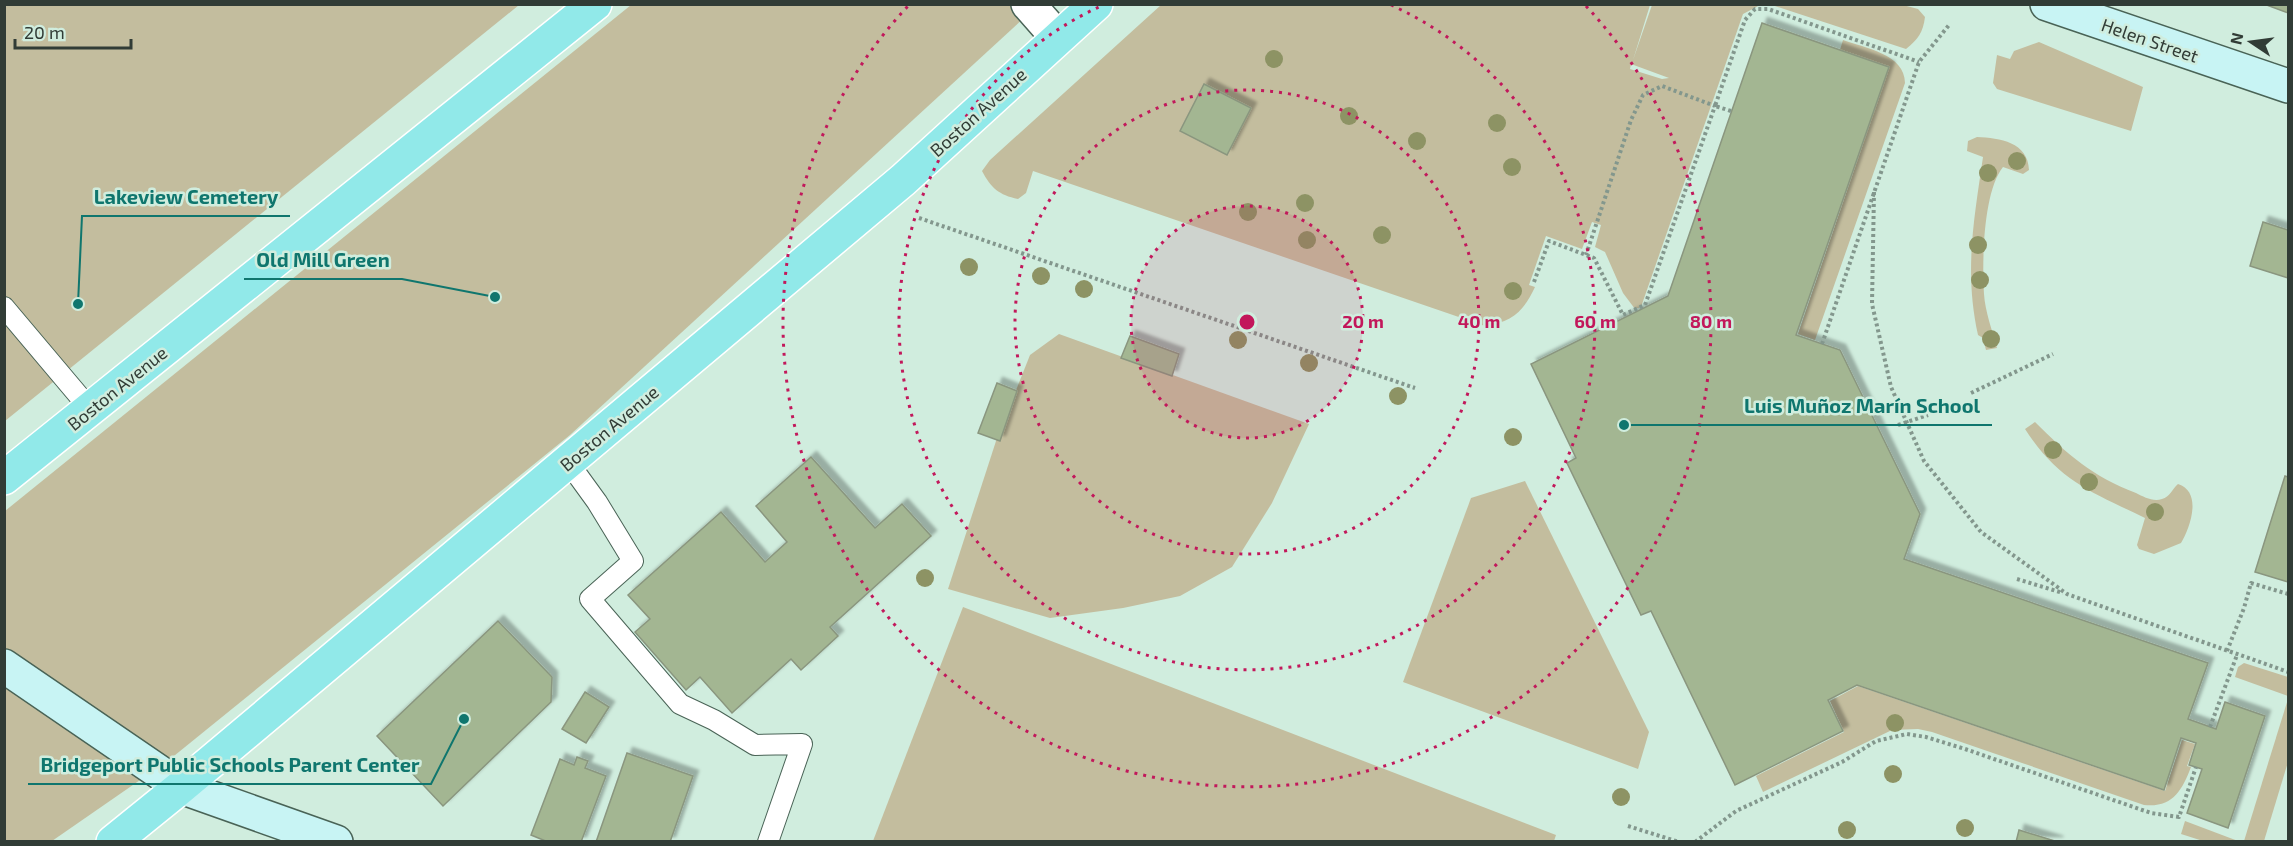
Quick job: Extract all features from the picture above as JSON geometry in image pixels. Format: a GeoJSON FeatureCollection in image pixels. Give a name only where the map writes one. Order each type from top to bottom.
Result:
{"type":"FeatureCollection","features":[{"type":"Feature","properties":{"kind":"main road","name":"Boston Avenue"},"geometry":{"type":"LineString","coordinates":[[4,478],[595,4]]}},
{"type":"Feature","properties":{"kind":"main road","name":"Boston Avenue"},"geometry":{"type":"LineString","coordinates":[[113,842],[903,180],[1096,4]]}},
{"type":"Feature","properties":{"kind":"street"},"geometry":{"type":"LineString","coordinates":[[1028,4],[1058,38]]}},
{"type":"Feature","properties":{"kind":"street","name":"Helen Street"},"geometry":{"type":"LineString","coordinates":[[2047,4],[2289,86]]}},
{"type":"Feature","properties":{"kind":"street"},"geometry":{"type":"LineString","coordinates":[[4,666],[181,787],[336,842]]}},
{"type":"Feature","properties":{"kind":"lane"},"geometry":{"type":"LineString","coordinates":[[4,307],[90,409]]}},
{"type":"Feature","properties":{"kind":"lane"},"geometry":{"type":"LineString","coordinates":[[567,462],[597,502],[633,561],[590,599],[680,704],[714,720],[755,745],[802,744],[768,842]]}},
{"type":"Feature","properties":{"kind":"path"},"geometry":{"type":"LineString","coordinates":[[1534,282],[1549,242],[1594,258],[1623,315],[1646,305],[1745,20],[1755,9],[1768,9],[1918,62]]}},
{"type":"Feature","properties":{"kind":"path"},"geometry":{"type":"LineString","coordinates":[[1822,344],[1918,62],[1949,25]]}},
{"type":"Feature","properties":{"kind":"path"},"geometry":{"type":"LineString","coordinates":[[1586,255],[1631,120],[1642,95],[1662,86],[1731,111]]}},
{"type":"Feature","properties":{"kind":"path"},"geometry":{"type":"LineString","coordinates":[[1874,192],[1872,304],[1891,387],[1924,460],[1982,532],[2067,594]]}},
{"type":"Feature","properties":{"kind":"path"},"geometry":{"type":"LineString","coordinates":[[919,218],[1415,388]]}},
{"type":"Feature","properties":{"kind":"path"},"geometry":{"type":"LineString","coordinates":[[1971,393],[2054,354]]}},
{"type":"Feature","properties":{"kind":"path"},"geometry":{"type":"LineString","coordinates":[[1898,425],[1928,416]]}},
{"type":"Feature","properties":{"kind":"path"},"geometry":{"type":"LineString","coordinates":[[2017,579],[2067,594],[2289,672]]}},
{"type":"Feature","properties":{"kind":"path"},"geometry":{"type":"LineString","coordinates":[[2227,651],[2251,583],[2289,594]]}},
{"type":"Feature","properties":{"kind":"path"},"geometry":{"type":"LineString","coordinates":[[2210,727],[2237,655]]}},
{"type":"Feature","properties":{"kind":"path"},"geometry":{"type":"LineString","coordinates":[[1695,842],[1736,811],[1842,762],[1876,741],[1907,734],[1926,737],[1965,749],[2151,813],[2179,817],[2196,767]]}},
{"type":"Feature","properties":{"kind":"path"},"geometry":{"type":"LineString","coordinates":[[1628,826],[1679,842]]}},
{"type":"Feature","properties":{"kind":"shaded area"},"geometry":{"type":"Polygon","coordinates":[[[5,5],[519,5],[5,421],[5,5]]]}},
{"type":"Feature","properties":{"kind":"shaded area"},"geometry":{"type":"Polygon","coordinates":[[[631,5],[1038,5],[570,435],[169,760],[52,841],[5,842],[5,511],[631,5]]]}},
{"type":"Feature","properties":{"kind":"shaded area"},"geometry":{"type":"Polygon","coordinates":[[[1161,5],[1650,5],[1633,60],[1652,5],[1760,5],[1743,14],[1641,307],[1635,309],[1623,293],[1605,252],[1595,247],[1601,225],[1592,222],[1582,249],[1546,236],[1529,285],[1535,287],[1526,303],[1516,314],[1503,322],[1485,326],[1033,171],[1026,193],[1018,199],[1011,197],[996,190],[985,177],[982,171],[990,160],[1161,5]],[[1631,64],[1630,69],[1662,79],[1669,78],[1631,64]]]}},
{"type":"Feature","properties":{"kind":"shaded area"},"geometry":{"type":"Polygon","coordinates":[[[1772,5],[1903,5],[1918,9],[1925,17],[1919,35],[1906,49],[1772,5]]]}},
{"type":"Feature","properties":{"kind":"shaded area"},"geometry":{"type":"Polygon","coordinates":[[[1843,40],[1872,49],[1891,59],[1903,73],[1905,83],[1815,340],[1798,334],[1889,67],[1840,50],[1843,40]]]}},
{"type":"Feature","properties":{"kind":"shaded area"},"geometry":{"type":"Polygon","coordinates":[[[2039,42],[2143,87],[2131,131],[1997,89],[1993,83],[1997,55],[2010,59],[2014,51],[2039,42]]]}},
{"type":"Feature","properties":{"kind":"shaded area"},"geometry":{"type":"Polygon","coordinates":[[[1977,137],[2011,143],[2024,153],[2029,170],[2023,174],[2003,167],[1991,193],[1985,228],[1983,280],[1986,307],[1997,348],[1986,350],[1983,338],[1978,335],[1971,267],[1976,202],[1983,157],[1967,151],[1968,141],[1977,137]]]}},
{"type":"Feature","properties":{"kind":"shaded area"},"geometry":{"type":"Polygon","coordinates":[[[1059,334],[1309,424],[1272,503],[1232,567],[1180,596],[1123,608],[1050,618],[948,589],[997,438],[1030,355],[1059,334]]]}},
{"type":"Feature","properties":{"kind":"shaded area"},"geometry":{"type":"Polygon","coordinates":[[[2035,422],[2093,472],[2142,496],[2159,500],[2167,497],[2178,484],[2186,488],[2190,494],[2192,511],[2188,529],[2181,543],[2154,554],[2139,549],[2137,545],[2145,518],[2078,484],[2064,474],[2038,447],[2025,429],[2035,422]]]}},
{"type":"Feature","properties":{"kind":"shaded area"},"geometry":{"type":"Polygon","coordinates":[[[1525,481],[1649,732],[1638,769],[1403,682],[1471,498],[1525,481]]]}},
{"type":"Feature","properties":{"kind":"shaded area"},"geometry":{"type":"Polygon","coordinates":[[[963,607],[1556,835],[1554,841],[873,841],[963,607]]]}},
{"type":"Feature","properties":{"kind":"shaded area"},"geometry":{"type":"Polygon","coordinates":[[[2244,663],[2288,677],[2288,696],[2235,677],[2238,667],[2244,663]]]}},
{"type":"Feature","properties":{"kind":"shaded area"},"geometry":{"type":"Polygon","coordinates":[[[1858,686],[2165,791],[2182,740],[2195,744],[2187,766],[2191,767],[2180,790],[2169,801],[2162,804],[2144,805],[1932,732],[1918,729],[1892,730],[1763,792],[1756,776],[1844,732],[1830,701],[1858,686]]]}},
{"type":"Feature","properties":{"kind":"shaded area"},"geometry":{"type":"Polygon","coordinates":[[[2288,699],[2288,762],[2264,841],[2244,841],[2288,699]]]}},
{"type":"Feature","properties":{"kind":"shaded area"},"geometry":{"type":"Polygon","coordinates":[[[2185,821],[2238,841],[2203,841],[2181,834],[2185,821]]]}},
{"type":"Feature","properties":{"kind":"building"},"geometry":{"type":"Polygon","coordinates":[[[2264,4],[2288,4],[2288,13],[2264,4]]]}},
{"type":"Feature","properties":{"kind":"building"},"geometry":{"type":"Polygon","coordinates":[[[1762,23],[1889,67],[1796,335],[1840,350],[1920,514],[1904,559],[2208,663],[2188,719],[2216,729],[2225,702],[2265,716],[2228,828],[2187,813],[2202,769],[2189,765],[2196,743],[2181,738],[2164,790],[1857,685],[1828,700],[1843,731],[1735,785],[1651,611],[1641,615],[1567,463],[1576,458],[1531,364],[1668,296],[1762,23]]]}},
{"type":"Feature","properties":{"kind":"building"},"geometry":{"type":"Polygon","coordinates":[[[1204,84],[1251,108],[1227,155],[1180,131],[1204,84]]]}},
{"type":"Feature","properties":{"kind":"building"},"geometry":{"type":"Polygon","coordinates":[[[2263,222],[2288,230],[2288,278],[2250,266],[2263,222]]]}},
{"type":"Feature","properties":{"kind":"building"},"geometry":{"type":"Polygon","coordinates":[[[1130,336],[1179,354],[1172,376],[1121,358],[1130,336]]]}},
{"type":"Feature","properties":{"kind":"building"},"geometry":{"type":"Polygon","coordinates":[[[997,383],[1017,391],[1000,441],[978,433],[997,383]]]}},
{"type":"Feature","properties":{"kind":"building"},"geometry":{"type":"Polygon","coordinates":[[[811,457],[875,528],[902,504],[931,536],[830,627],[838,636],[801,670],[791,659],[732,713],[700,677],[686,690],[635,632],[650,619],[628,595],[721,512],[765,562],[787,542],[756,506],[811,457]]]}},
{"type":"Feature","properties":{"kind":"building"},"geometry":{"type":"Polygon","coordinates":[[[2285,476],[2288,477],[2288,582],[2255,572],[2285,476]]]}},
{"type":"Feature","properties":{"kind":"building"},"geometry":{"type":"Polygon","coordinates":[[[498,621],[552,677],[551,702],[443,806],[377,736],[498,621]]]}},
{"type":"Feature","properties":{"kind":"building"},"geometry":{"type":"Polygon","coordinates":[[[585,692],[609,707],[586,743],[562,729],[585,692]]]}},
{"type":"Feature","properties":{"kind":"building"},"geometry":{"type":"Polygon","coordinates":[[[627,753],[693,776],[670,842],[596,842],[627,753]]]}},
{"type":"Feature","properties":{"kind":"building"},"geometry":{"type":"Polygon","coordinates":[[[577,757],[588,761],[585,768],[606,776],[581,842],[548,842],[531,835],[560,759],[574,765],[577,757]]]}},
{"type":"Feature","properties":{"kind":"building"},"geometry":{"type":"Polygon","coordinates":[[[2019,830],[2058,842],[2016,842],[2019,830]]]}},
{"type":"Feature","properties":{"kind":"place","name":"Old Mill Green"},"geometry":{"type":"Point","coordinates":[495,297]}},
{"type":"Feature","properties":{"kind":"place","name":"Lakeview Cemetery"},"geometry":{"type":"Point","coordinates":[78,304]}},
{"type":"Feature","properties":{"kind":"place","name":"Luis Muñoz Marín School"},"geometry":{"type":"Point","coordinates":[1624,425]}},
{"type":"Feature","properties":{"kind":"place","name":"Bridgeport Public Schools Parent Center"},"geometry":{"type":"Point","coordinates":[464,719]}}]}
